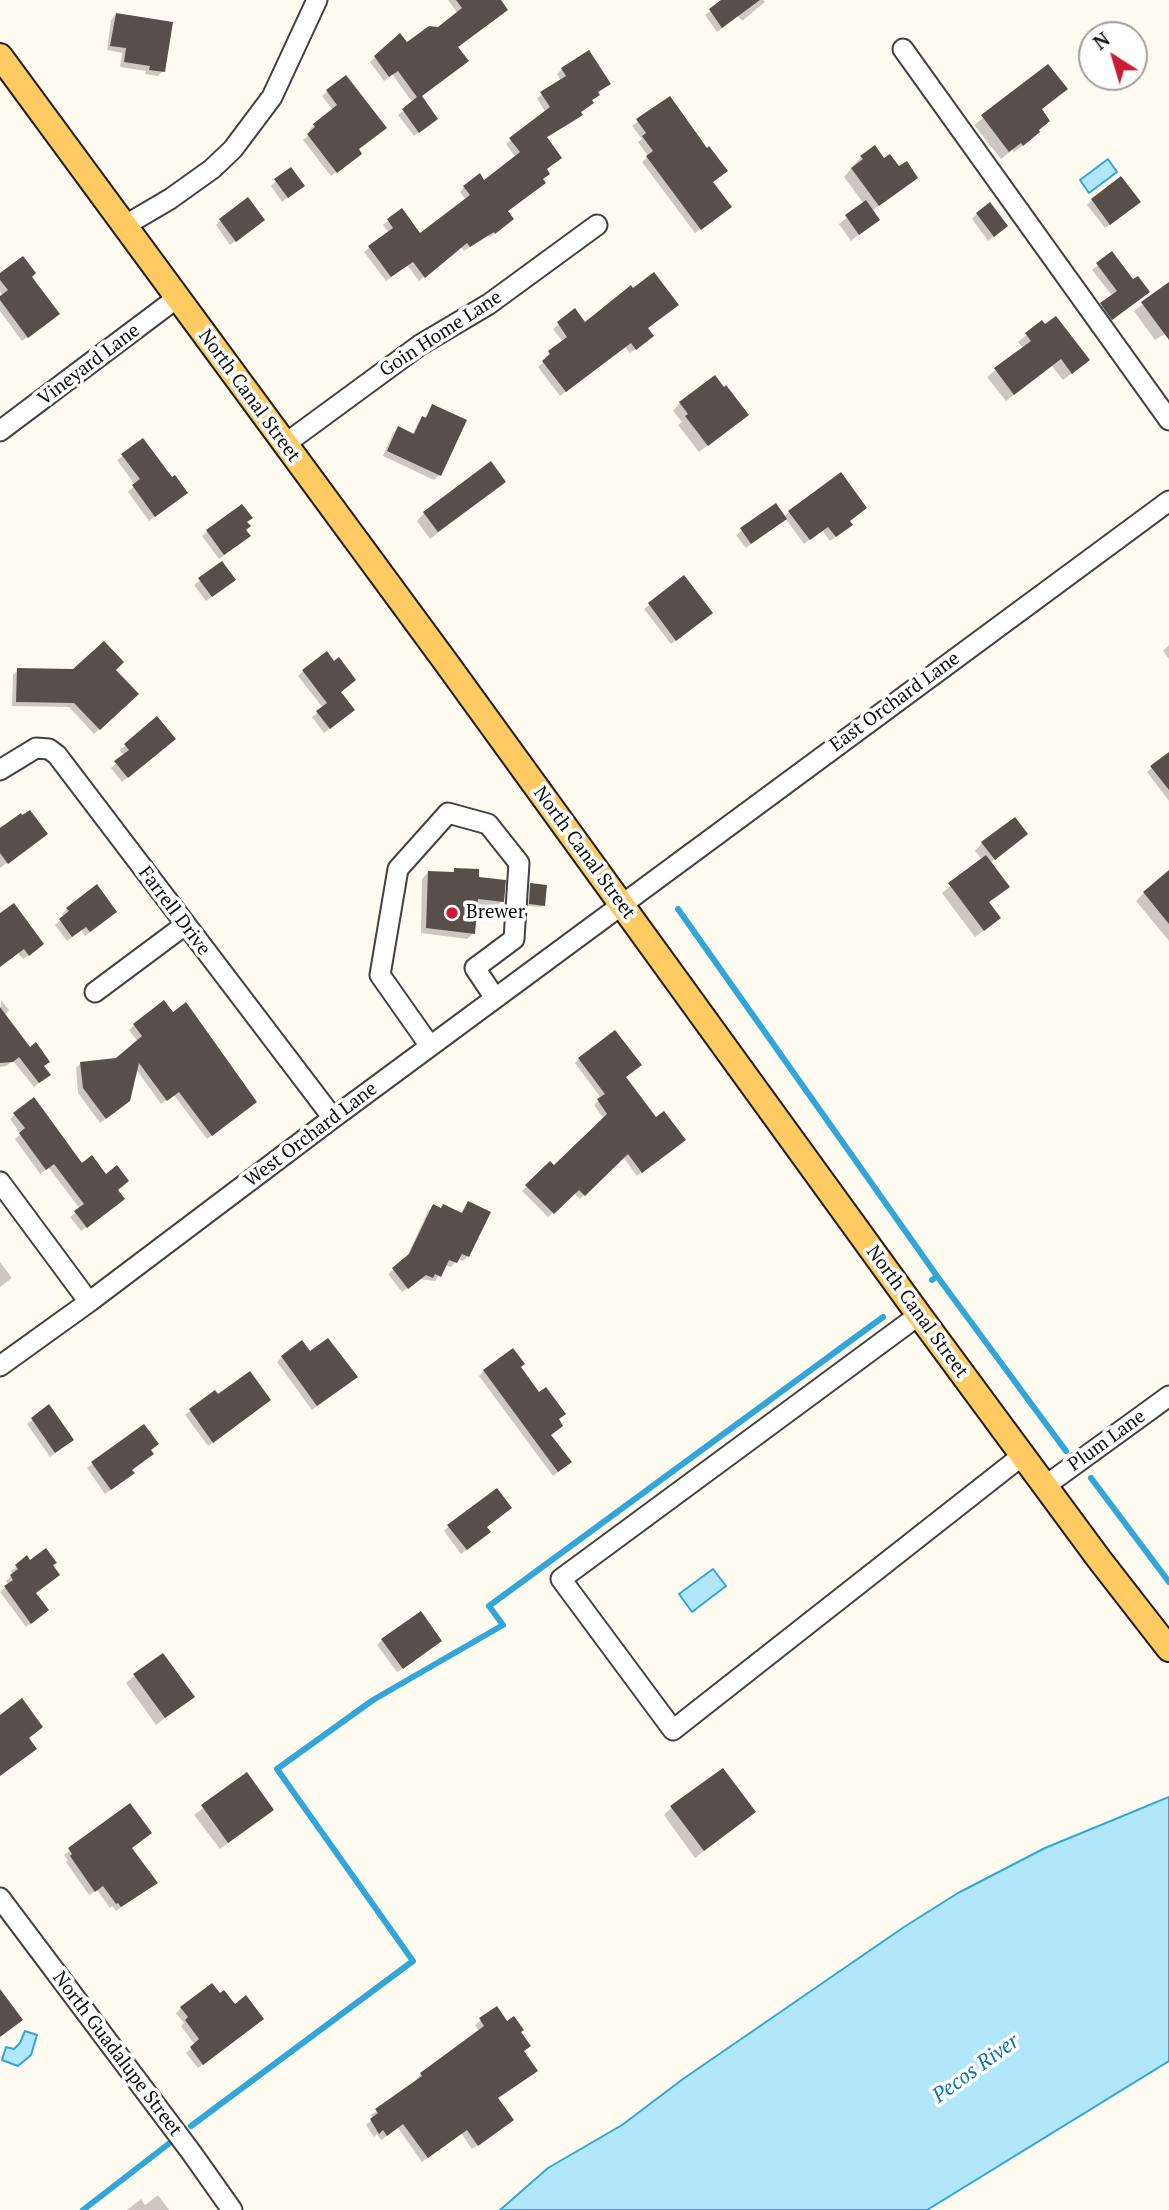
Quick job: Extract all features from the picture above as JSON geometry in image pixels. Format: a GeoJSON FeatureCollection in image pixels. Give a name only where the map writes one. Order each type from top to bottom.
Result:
{"type":"FeatureCollection","features":[{"type":"Feature","properties":{"kind":"main road","name":"North Canal Street"},"geometry":{"type":"LineString","coordinates":[[0,56],[622,904],[919,1315],[1099,1559],[1169,1649]]}},
{"type":"Feature","properties":{"kind":"street"},"geometry":{"type":"LineString","coordinates":[[124,226],[170,199],[212,169],[233,149],[272,97],[317,0]]}},
{"type":"Feature","properties":{"kind":"street"},"geometry":{"type":"LineString","coordinates":[[903,50],[1169,420]]}},
{"type":"Feature","properties":{"kind":"street","name":"Goin Home Lane"},"geometry":{"type":"LineString","coordinates":[[285,444],[420,345],[489,304],[597,225]]}},
{"type":"Feature","properties":{"kind":"street","name":"Vineyard Lane"},"geometry":{"type":"LineString","coordinates":[[0,431],[177,298]]}},
{"type":"Feature","properties":{"kind":"street","name":"East Orchard Lane"},"geometry":{"type":"LineString","coordinates":[[622,904],[1169,501]]}},
{"type":"Feature","properties":{"kind":"street","name":"Farrell Drive"},"geometry":{"type":"LineString","coordinates":[[0,770],[36,748],[49,749],[57,755],[333,1118]]}},
{"type":"Feature","properties":{"kind":"street"},"geometry":{"type":"LineString","coordinates":[[430,1046],[380,975],[398,869],[448,813],[488,824],[519,863],[513,939],[475,968],[495,998]]}},
{"type":"Feature","properties":{"kind":"street","name":"West Orchard Lane"},"geometry":{"type":"LineString","coordinates":[[0,1366],[622,904]]}},
{"type":"Feature","properties":{"kind":"street"},"geometry":{"type":"LineString","coordinates":[[95,992],[185,925]]}},
{"type":"Feature","properties":{"kind":"street"},"geometry":{"type":"LineString","coordinates":[[0,1182],[89,1302]]}},
{"type":"Feature","properties":{"kind":"street"},"geometry":{"type":"LineString","coordinates":[[919,1315],[561,1579],[673,1730],[1023,1455]]}},
{"type":"Feature","properties":{"kind":"street","name":"Plum Lane"},"geometry":{"type":"LineString","coordinates":[[1045,1486],[1169,1396]]}},
{"type":"Feature","properties":{"kind":"street","name":"North Guadalupe Street"},"geometry":{"type":"LineString","coordinates":[[0,1898],[232,2210]]}},
{"type":"Feature","properties":{"kind":"water"},"geometry":{"type":"Polygon","coordinates":[[[1108,159],[1117,172],[1089,193],[1080,180],[1108,159]]]}},
{"type":"Feature","properties":{"kind":"water"},"geometry":{"type":"Polygon","coordinates":[[[713,1569],[726,1586],[692,1612],[679,1594],[713,1569]]]}},
{"type":"Feature","properties":{"kind":"water","name":"Pecos River"},"geometry":{"type":"Polygon","coordinates":[[[1169,1797],[1169,2061],[927,2210],[500,2210],[548,2168],[622,2125],[683,2079],[958,1893],[1045,1848],[1169,1797]]]}},
{"type":"Feature","properties":{"kind":"water"},"geometry":{"type":"Polygon","coordinates":[[[25,2031],[37,2035],[31,2055],[18,2066],[2,2060],[6,2047],[14,2049],[25,2031]]]}},
{"type":"Feature","properties":{"kind":"building"},"geometry":{"type":"Polygon","coordinates":[[[456,0],[501,0],[508,10],[458,47],[469,61],[422,96],[438,119],[419,133],[402,109],[417,97],[398,71],[389,77],[374,56],[400,33],[407,42],[429,26],[438,27],[462,8],[456,0]]]}},
{"type":"Feature","properties":{"kind":"building"},"geometry":{"type":"Polygon","coordinates":[[[721,0],[760,0],[722,28],[709,9],[721,0]]]}},
{"type":"Feature","properties":{"kind":"building"},"geometry":{"type":"Polygon","coordinates":[[[116,13],[173,22],[165,72],[149,70],[150,66],[124,62],[126,48],[110,46],[116,13]]]}},
{"type":"Feature","properties":{"kind":"building"},"geometry":{"type":"Polygon","coordinates":[[[589,50],[611,84],[598,92],[600,95],[592,100],[594,103],[581,112],[583,115],[547,137],[562,158],[547,169],[550,174],[543,179],[546,183],[508,211],[514,219],[495,234],[494,232],[470,247],[467,243],[425,278],[413,262],[391,277],[368,246],[393,228],[387,219],[402,208],[420,233],[470,195],[463,186],[480,173],[484,180],[520,152],[509,138],[550,107],[540,92],[566,76],[561,68],[589,50]]]}},
{"type":"Feature","properties":{"kind":"building"},"geometry":{"type":"Polygon","coordinates":[[[1048,64],[1068,89],[1042,109],[1050,121],[1040,132],[1023,146],[1021,143],[1009,152],[981,115],[1048,64]]]}},
{"type":"Feature","properties":{"kind":"building"},"geometry":{"type":"Polygon","coordinates":[[[346,75],[387,128],[359,149],[362,154],[337,173],[307,134],[315,127],[313,124],[337,105],[326,90],[346,75]]]}},
{"type":"Feature","properties":{"kind":"building"},"geometry":{"type":"Polygon","coordinates":[[[670,96],[707,148],[709,146],[728,171],[713,182],[732,207],[701,230],[646,156],[653,151],[642,136],[646,133],[636,119],[670,96]]]}},
{"type":"Feature","properties":{"kind":"building"},"geometry":{"type":"Polygon","coordinates":[[[875,145],[884,158],[890,154],[899,166],[907,161],[918,178],[879,206],[851,168],[863,159],[860,156],[875,145]]]}},
{"type":"Feature","properties":{"kind":"building"},"geometry":{"type":"Polygon","coordinates":[[[291,167],[305,186],[288,198],[274,179],[291,167]]]}},
{"type":"Feature","properties":{"kind":"building"},"geometry":{"type":"Polygon","coordinates":[[[1121,176],[1141,202],[1110,225],[1091,199],[1121,176]]]}},
{"type":"Feature","properties":{"kind":"building"},"geometry":{"type":"Polygon","coordinates":[[[248,197],[265,220],[236,242],[219,219],[248,197]]]}},
{"type":"Feature","properties":{"kind":"building"},"geometry":{"type":"Polygon","coordinates":[[[866,200],[880,220],[859,235],[845,215],[866,200]]]}},
{"type":"Feature","properties":{"kind":"building"},"geometry":{"type":"Polygon","coordinates":[[[990,202],[1008,226],[994,237],[976,213],[990,202]]]}},
{"type":"Feature","properties":{"kind":"building"},"geometry":{"type":"Polygon","coordinates":[[[1112,251],[1133,279],[1138,276],[1150,292],[1112,320],[1100,303],[1117,291],[1096,263],[1112,251]]]}},
{"type":"Feature","properties":{"kind":"building"},"geometry":{"type":"Polygon","coordinates":[[[23,256],[36,273],[32,277],[60,314],[28,338],[0,300],[0,296],[8,290],[0,280],[0,273],[23,256]]]}},
{"type":"Feature","properties":{"kind":"building"},"geometry":{"type":"Polygon","coordinates":[[[654,272],[679,305],[648,328],[654,336],[636,350],[631,343],[566,392],[542,361],[550,354],[548,351],[567,337],[557,322],[575,308],[585,322],[631,285],[633,288],[654,272]]]}},
{"type":"Feature","properties":{"kind":"building"},"geometry":{"type":"Polygon","coordinates":[[[1169,282],[1169,340],[1141,302],[1169,282]]]}},
{"type":"Feature","properties":{"kind":"building"},"geometry":{"type":"Polygon","coordinates":[[[1056,316],[1090,360],[1072,374],[1061,359],[1014,395],[994,368],[1031,341],[1025,333],[1042,320],[1045,324],[1056,316]]]}},
{"type":"Feature","properties":{"kind":"building"},"geometry":{"type":"Polygon","coordinates":[[[715,375],[749,415],[708,446],[685,416],[688,414],[679,402],[715,375]]]}},
{"type":"Feature","properties":{"kind":"building"},"geometry":{"type":"Polygon","coordinates":[[[432,404],[467,420],[441,476],[387,451],[398,426],[414,434],[422,416],[426,418],[432,404]]]}},
{"type":"Feature","properties":{"kind":"building"},"geometry":{"type":"Polygon","coordinates":[[[143,438],[172,477],[175,475],[188,493],[155,517],[132,485],[140,479],[121,454],[143,438]]]}},
{"type":"Feature","properties":{"kind":"building"},"geometry":{"type":"Polygon","coordinates":[[[491,461],[506,482],[438,532],[423,512],[491,461]]]}},
{"type":"Feature","properties":{"kind":"building"},"geometry":{"type":"Polygon","coordinates":[[[841,472],[867,508],[850,521],[853,525],[836,537],[828,527],[810,540],[788,511],[841,472]]]}},
{"type":"Feature","properties":{"kind":"building"},"geometry":{"type":"Polygon","coordinates":[[[776,503],[787,519],[751,544],[740,528],[776,503]]]}},
{"type":"Feature","properties":{"kind":"building"},"geometry":{"type":"Polygon","coordinates":[[[242,504],[253,518],[247,522],[251,526],[246,530],[251,536],[224,555],[206,530],[242,504]]]}},
{"type":"Feature","properties":{"kind":"building"},"geometry":{"type":"Polygon","coordinates":[[[222,561],[236,580],[212,597],[198,578],[222,561]]]}},
{"type":"Feature","properties":{"kind":"building"},"geometry":{"type":"Polygon","coordinates":[[[684,575],[713,613],[676,641],[648,603],[684,575]]]}},
{"type":"Feature","properties":{"kind":"building"},"geometry":{"type":"Polygon","coordinates":[[[104,641],[124,662],[116,670],[139,694],[100,730],[74,703],[16,702],[17,668],[73,669],[104,641]]]}},
{"type":"Feature","properties":{"kind":"building"},"geometry":{"type":"Polygon","coordinates":[[[327,651],[334,661],[339,657],[356,680],[341,692],[355,710],[330,729],[316,711],[327,703],[302,670],[327,651]]]}},
{"type":"Feature","properties":{"kind":"building"},"geometry":{"type":"Polygon","coordinates":[[[157,716],[176,739],[128,778],[114,761],[129,750],[124,744],[157,716]]]}},
{"type":"Feature","properties":{"kind":"building"},"geometry":{"type":"Polygon","coordinates":[[[1169,752],[1169,790],[1150,766],[1169,752]]]}},
{"type":"Feature","properties":{"kind":"building"},"geometry":{"type":"Polygon","coordinates":[[[30,810],[48,834],[8,864],[0,853],[0,828],[30,810]]]}},
{"type":"Feature","properties":{"kind":"building"},"geometry":{"type":"Polygon","coordinates":[[[1015,817],[1028,834],[995,860],[981,842],[1015,817]]]}},
{"type":"Feature","properties":{"kind":"building"},"geometry":{"type":"Polygon","coordinates":[[[986,855],[1010,887],[989,902],[1001,918],[984,931],[948,883],[986,855]]]}},
{"type":"Feature","properties":{"kind":"building","name":"Brewer"},"geometry":{"type":"Polygon","coordinates":[[[454,868],[479,869],[479,877],[506,880],[504,902],[478,899],[475,934],[426,928],[428,871],[454,872],[454,868]]]}},
{"type":"Feature","properties":{"kind":"building"},"geometry":{"type":"Polygon","coordinates":[[[1169,870],[1169,924],[1143,892],[1169,870]]]}},
{"type":"Feature","properties":{"kind":"building"},"geometry":{"type":"Polygon","coordinates":[[[530,883],[547,885],[545,906],[529,904],[530,883]]]}},
{"type":"Feature","properties":{"kind":"building"},"geometry":{"type":"Polygon","coordinates":[[[97,884],[117,912],[90,932],[86,927],[72,937],[59,919],[69,911],[66,908],[97,884]]]}},
{"type":"Feature","properties":{"kind":"building"},"geometry":{"type":"Polygon","coordinates":[[[14,903],[44,944],[29,956],[24,949],[0,967],[0,913],[14,903]]]}},
{"type":"Feature","properties":{"kind":"building"},"geometry":{"type":"Polygon","coordinates":[[[164,1000],[173,1012],[186,1002],[257,1102],[212,1136],[179,1092],[167,1101],[139,1063],[130,1101],[106,1119],[83,1088],[80,1062],[116,1058],[142,1036],[133,1024],[164,1000]]]}},
{"type":"Feature","properties":{"kind":"building"},"geometry":{"type":"Polygon","coordinates":[[[0,1007],[30,1047],[36,1042],[50,1062],[44,1066],[51,1075],[39,1083],[19,1057],[13,1062],[0,1063],[0,1007]]]}},
{"type":"Feature","properties":{"kind":"building"},"geometry":{"type":"Polygon","coordinates":[[[615,1030],[642,1065],[626,1077],[656,1117],[664,1111],[686,1140],[642,1173],[628,1154],[585,1196],[579,1190],[554,1214],[525,1185],[550,1161],[554,1165],[607,1114],[597,1099],[605,1094],[578,1058],[615,1030]]]}},
{"type":"Feature","properties":{"kind":"building"},"geometry":{"type":"Polygon","coordinates":[[[34,1097],[82,1163],[92,1155],[106,1174],[117,1165],[129,1181],[118,1190],[125,1199],[87,1228],[74,1211],[84,1204],[54,1164],[46,1170],[19,1133],[25,1128],[13,1113],[34,1097]]]}},
{"type":"Feature","properties":{"kind":"building"},"geometry":{"type":"Polygon","coordinates":[[[468,1201],[491,1212],[469,1257],[462,1254],[457,1263],[449,1260],[441,1277],[435,1274],[433,1278],[426,1275],[408,1289],[392,1268],[409,1254],[433,1204],[441,1208],[443,1204],[462,1213],[468,1201]]]}},
{"type":"Feature","properties":{"kind":"building"},"geometry":{"type":"Polygon","coordinates":[[[328,1338],[358,1377],[317,1406],[281,1356],[302,1340],[310,1351],[328,1338]]]}},
{"type":"Feature","properties":{"kind":"building"},"geometry":{"type":"Polygon","coordinates":[[[513,1348],[525,1364],[521,1367],[539,1392],[546,1387],[566,1414],[559,1419],[563,1426],[551,1435],[572,1462],[558,1472],[483,1370],[513,1348]]]}},
{"type":"Feature","properties":{"kind":"building"},"geometry":{"type":"Polygon","coordinates":[[[250,1371],[271,1400],[213,1443],[189,1409],[215,1390],[218,1394],[250,1371]]]}},
{"type":"Feature","properties":{"kind":"building"},"geometry":{"type":"Polygon","coordinates":[[[49,1404],[74,1440],[55,1453],[31,1418],[49,1404]]]}},
{"type":"Feature","properties":{"kind":"building"},"geometry":{"type":"Polygon","coordinates":[[[144,1424],[159,1444],[151,1450],[154,1454],[132,1470],[135,1473],[111,1490],[91,1462],[144,1424]]]}},
{"type":"Feature","properties":{"kind":"building"},"geometry":{"type":"Polygon","coordinates":[[[497,1488],[512,1508],[487,1527],[491,1532],[467,1550],[447,1525],[497,1488]]]}},
{"type":"Feature","properties":{"kind":"building"},"geometry":{"type":"Polygon","coordinates":[[[46,1548],[57,1563],[53,1565],[60,1575],[36,1593],[49,1610],[31,1624],[4,1586],[13,1580],[10,1575],[18,1569],[15,1565],[27,1555],[30,1560],[46,1548]]]}},
{"type":"Feature","properties":{"kind":"building"},"geometry":{"type":"Polygon","coordinates":[[[421,1611],[442,1641],[403,1669],[381,1639],[421,1611]]]}},
{"type":"Feature","properties":{"kind":"building"},"geometry":{"type":"Polygon","coordinates":[[[163,1653],[195,1697],[165,1718],[133,1674],[163,1653]]]}},
{"type":"Feature","properties":{"kind":"building"},"geometry":{"type":"Polygon","coordinates":[[[22,1698],[43,1727],[29,1738],[37,1749],[0,1776],[0,1715],[22,1698]]]}},
{"type":"Feature","properties":{"kind":"building"},"geometry":{"type":"Polygon","coordinates":[[[723,1768],[756,1812],[704,1851],[670,1806],[723,1768]]]}},
{"type":"Feature","properties":{"kind":"building"},"geometry":{"type":"Polygon","coordinates":[[[247,1772],[274,1810],[228,1843],[201,1805],[247,1772]]]}},
{"type":"Feature","properties":{"kind":"building"},"geometry":{"type":"Polygon","coordinates":[[[130,1803],[152,1833],[132,1848],[158,1883],[121,1907],[103,1886],[95,1892],[70,1856],[72,1854],[68,1848],[130,1803]]]}},
{"type":"Feature","properties":{"kind":"building"},"geometry":{"type":"Polygon","coordinates":[[[212,1983],[220,1993],[224,1990],[235,2004],[246,1995],[264,2019],[203,2065],[190,2047],[199,2039],[185,2020],[188,2017],[180,2007],[212,1983]]]}},
{"type":"Feature","properties":{"kind":"building"},"geometry":{"type":"Polygon","coordinates":[[[0,1989],[23,2020],[0,2037],[0,1989]]]}},
{"type":"Feature","properties":{"kind":"building"},"geometry":{"type":"Polygon","coordinates":[[[497,2006],[507,2021],[514,2016],[524,2030],[521,2032],[531,2046],[524,2051],[538,2071],[498,2098],[514,2120],[478,2146],[467,2130],[428,2158],[403,2124],[387,2136],[383,2130],[379,2134],[370,2119],[378,2113],[375,2109],[422,2076],[420,2073],[484,2026],[479,2018],[497,2006]]]}},
{"type":"Feature","properties":{"kind":"waterway"},"geometry":{"type":"LineString","coordinates":[[678,909],[937,1276]]}},
{"type":"Feature","properties":{"kind":"waterway"},"geometry":{"type":"LineString","coordinates":[[932,1280],[937,1276],[1066,1451]]}},
{"type":"Feature","properties":{"kind":"waterway"},"geometry":{"type":"LineString","coordinates":[[191,2126],[413,1961],[277,1769],[373,1700],[503,1625],[489,1606],[883,1317]]}},
{"type":"Feature","properties":{"kind":"waterway"},"geometry":{"type":"LineString","coordinates":[[1091,1478],[1169,1582]]}},
{"type":"Feature","properties":{"kind":"waterway"},"geometry":{"type":"LineString","coordinates":[[83,2210],[171,2142]]}},
{"type":"Feature","properties":{"kind":"place","name":"Brewer"},"geometry":{"type":"Point","coordinates":[452,913]}}]}
